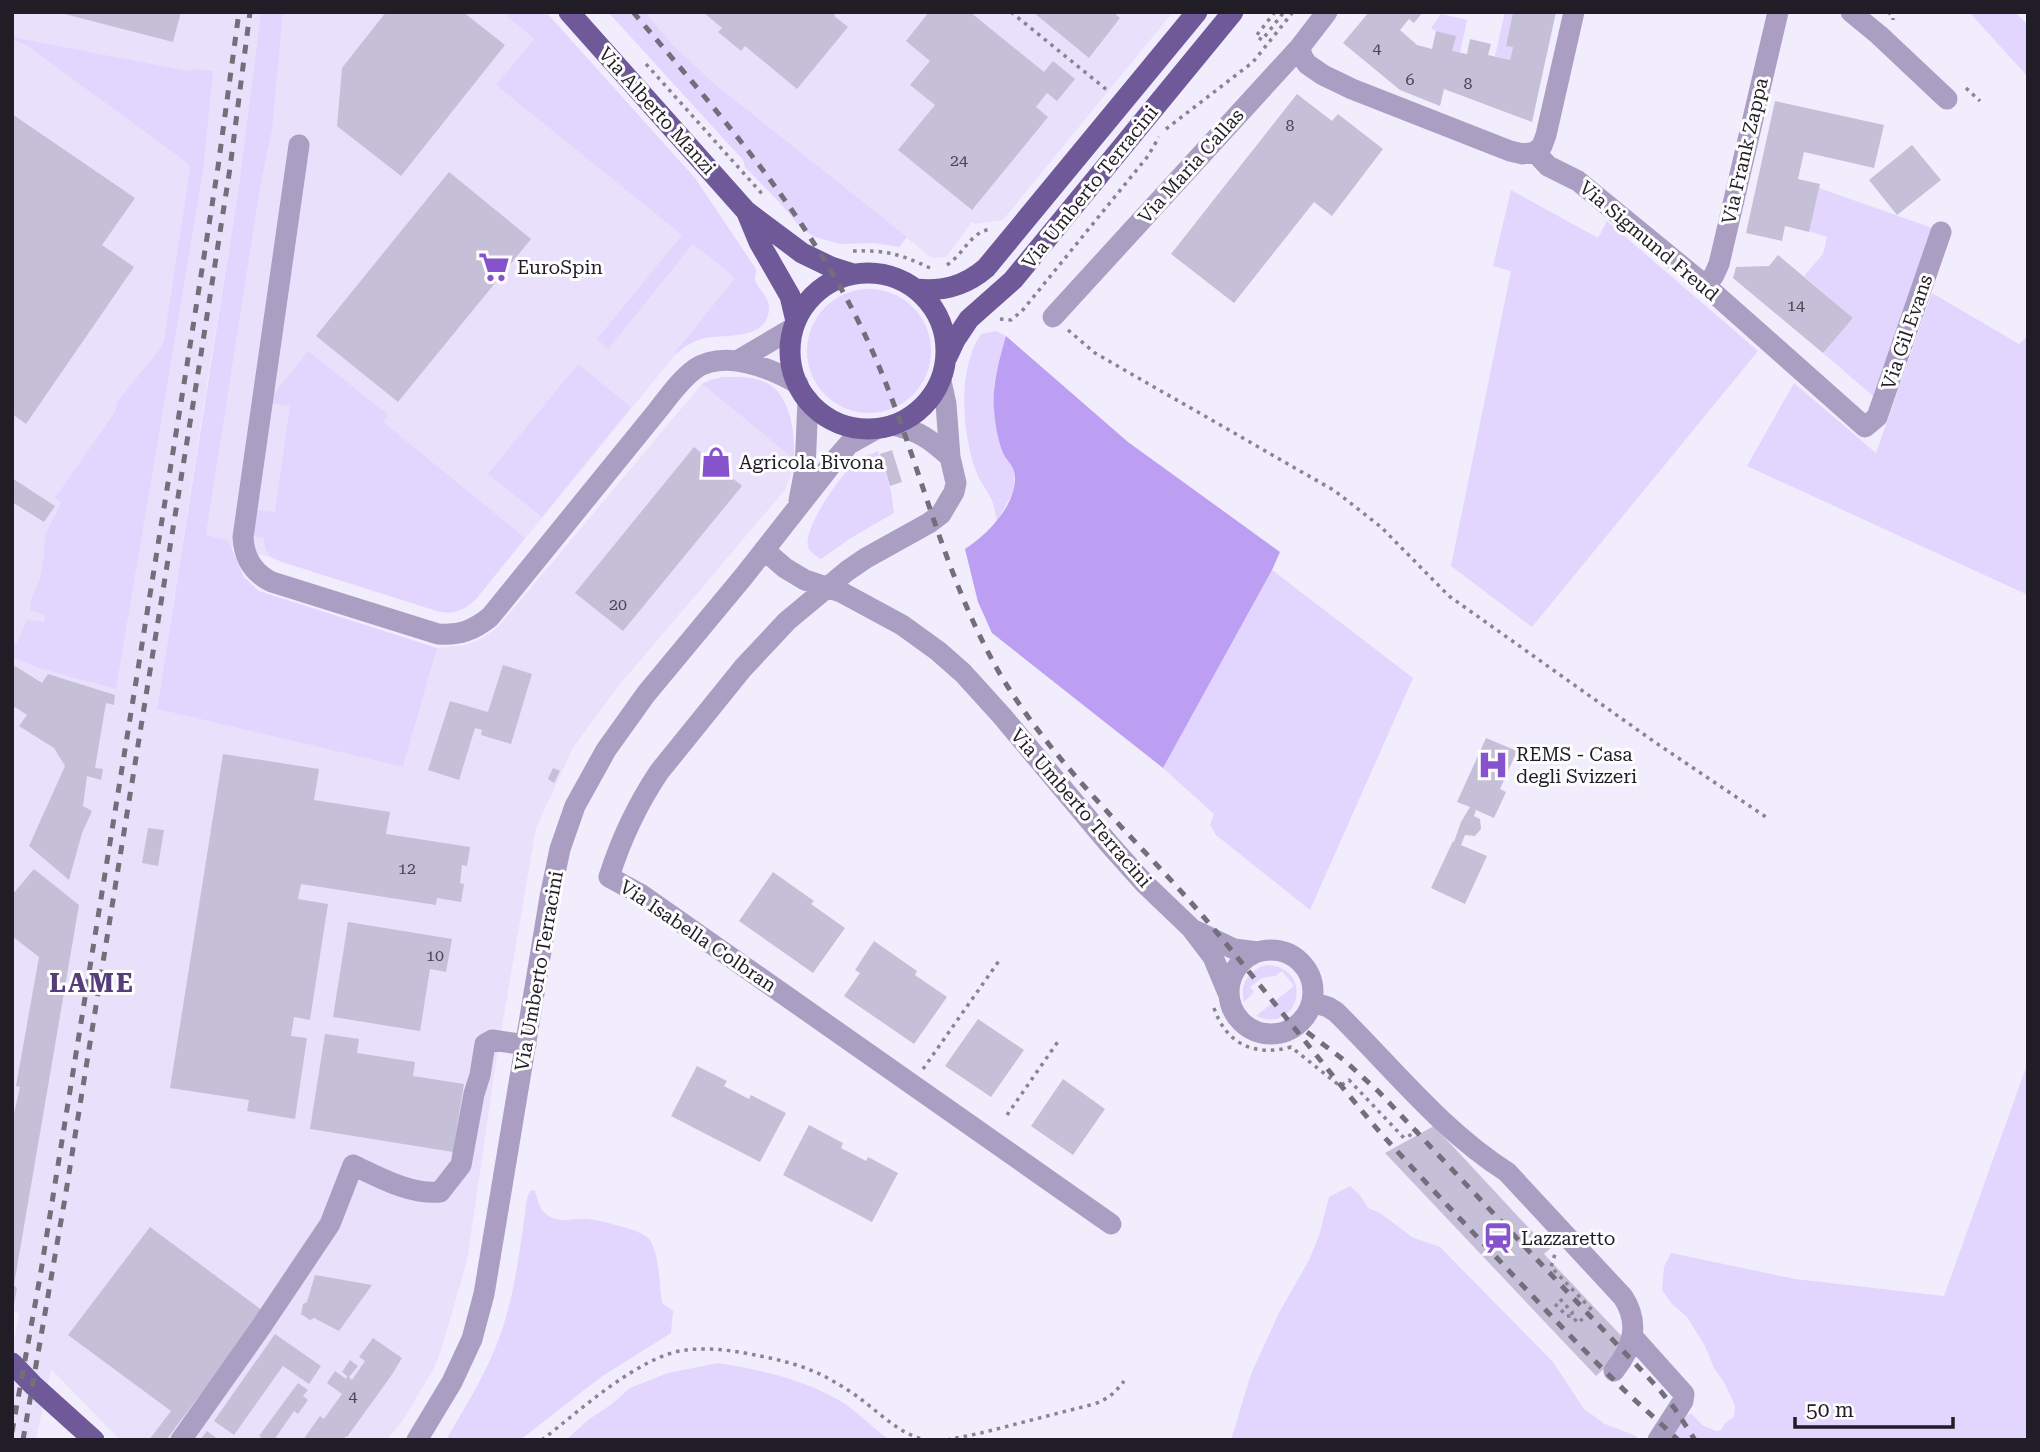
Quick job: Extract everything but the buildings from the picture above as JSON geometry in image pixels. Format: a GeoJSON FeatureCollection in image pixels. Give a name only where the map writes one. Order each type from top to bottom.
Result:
{"type":"FeatureCollection","features":[{"type":"Feature","properties":{"kind":"main road","name":"Via Alberto Manzi"},"geometry":{"type":"LineString","coordinates":[[569,12],[746,211],[802,253],[853,274]]}},
{"type":"Feature","properties":{"kind":"main road","name":"Via Umberto Terracini"},"geometry":{"type":"LineString","coordinates":[[916,289],[934,290],[954,286],[970,280],[986,268],[1197,12]]}},
{"type":"Feature","properties":{"kind":"main road","name":"Via Umberto Terracini"},"geometry":{"type":"LineString","coordinates":[[946,359],[969,319],[1013,281],[1233,12]]}},
{"type":"Feature","properties":{"kind":"main road","name":"Via Alberto Manzi"},"geometry":{"type":"LineString","coordinates":[[746,211],[759,242],[790,296],[795,324]]}},
{"type":"Feature","properties":{"kind":"main road"},"geometry":{"type":"LineString","coordinates":[[853,274],[890,276],[916,289],[932,305],[945,335],[946,359],[934,393],[923,407],[909,418],[884,427],[856,428],[821,414],[803,392],[790,357],[795,324],[807,302],[823,287],[853,274]]}},
{"type":"Feature","properties":{"kind":"main road"},"geometry":{"type":"LineString","coordinates":[[12,1363],[94,1440]]}},
{"type":"Feature","properties":{"kind":"street","name":"Via Maria Callas"},"geometry":{"type":"LineString","coordinates":[[1053,317],[1300,47],[1326,12]]}},
{"type":"Feature","properties":{"kind":"street"},"geometry":{"type":"LineString","coordinates":[[1535,152],[1542,146],[1546,135],[1574,12]]}},
{"type":"Feature","properties":{"kind":"street","name":"Via Frank Zappa"},"geometry":{"type":"LineString","coordinates":[[1706,286],[1719,264],[1778,12]]}},
{"type":"Feature","properties":{"kind":"street"},"geometry":{"type":"LineString","coordinates":[[1851,12],[1953,90]]}},
{"type":"Feature","properties":{"kind":"street","name":"Via Sigmund Freud"},"geometry":{"type":"LineString","coordinates":[[1300,47],[1307,64],[1352,89],[1510,151],[1523,154],[1535,152],[1544,163],[1578,181],[1706,286],[1865,427]]}},
{"type":"Feature","properties":{"kind":"street"},"geometry":{"type":"LineString","coordinates":[[299,145],[243,527],[246,556],[261,577],[424,631],[449,635],[466,632],[490,617],[686,376],[706,363],[737,361],[778,372],[803,392]]}},
{"type":"Feature","properties":{"kind":"street","name":"Via Gil Evans"},"geometry":{"type":"LineString","coordinates":[[1865,427],[1877,417],[1941,232]]}},
{"type":"Feature","properties":{"kind":"street"},"geometry":{"type":"LineString","coordinates":[[737,361],[795,324]]}},
{"type":"Feature","properties":{"kind":"street","name":"Via Isabella Colbran"},"geometry":{"type":"LineString","coordinates":[[940,381],[949,423],[950,457],[956,483],[954,492],[941,514],[866,558],[826,587],[787,621],[743,668],[659,772],[632,817],[609,877],[642,895],[1111,1224]]}},
{"type":"Feature","properties":{"kind":"street","name":"Via Umberto Terracini"},"geometry":{"type":"LineString","coordinates":[[796,510],[805,468],[803,392]]}},
{"type":"Feature","properties":{"kind":"street"},"geometry":{"type":"LineString","coordinates":[[884,427],[913,429],[929,438],[950,457]]}},
{"type":"Feature","properties":{"kind":"street","name":"Via Umberto Terracini"},"geometry":{"type":"LineString","coordinates":[[416,1440],[452,1382],[472,1339],[484,1294],[550,897],[560,849],[575,806],[606,750],[646,694],[849,444],[884,427]]}},
{"type":"Feature","properties":{"kind":"street","name":"Via Umberto Terracini"},"geometry":{"type":"LineString","coordinates":[[764,550],[785,568],[805,580],[864,603],[902,625],[957,668],[1002,716],[1125,862],[1191,928],[1213,957],[1233,1011],[1244,1026],[1252,1031],[1270,1035],[1280,1034],[1297,1026],[1312,1003],[1309,974],[1300,962],[1280,951],[1234,949],[1191,928]]}},
{"type":"Feature","properties":{"kind":"street"},"geometry":{"type":"LineString","coordinates":[[1228,993],[1234,971],[1244,959],[1258,952]]}},
{"type":"Feature","properties":{"kind":"street"},"geometry":{"type":"LineString","coordinates":[[1312,1003],[1336,1012],[1422,1101],[1485,1158],[1507,1172],[1623,1297],[1631,1313],[1632,1336],[1628,1351],[1614,1371]]}},
{"type":"Feature","properties":{"kind":"street"},"geometry":{"type":"LineString","coordinates":[[181,1440],[330,1224],[353,1165],[395,1185],[431,1193],[440,1192],[461,1165],[485,1044],[492,1040],[526,1045]]}},
{"type":"Feature","properties":{"kind":"street"},"geometry":{"type":"LineString","coordinates":[[1632,1336],[1684,1394],[1683,1401],[1658,1440]]}},
{"type":"Feature","properties":{"kind":"path"},"geometry":{"type":"LineString","coordinates":[[1011,12],[1112,94]]}},
{"type":"Feature","properties":{"kind":"path"},"geometry":{"type":"LineString","coordinates":[[1274,13],[1256,36],[1262,40],[1284,12]]}},
{"type":"Feature","properties":{"kind":"path"},"geometry":{"type":"LineString","coordinates":[[993,317],[1011,320],[1016,318],[1148,156],[1160,133],[1247,67],[1293,12],[1298,17]]}},
{"type":"Feature","properties":{"kind":"path"},"geometry":{"type":"LineString","coordinates":[[645,63],[766,199]]}},
{"type":"Feature","properties":{"kind":"path"},"geometry":{"type":"LineString","coordinates":[[1953,90],[1980,101]]}},
{"type":"Feature","properties":{"kind":"path"},"geometry":{"type":"LineString","coordinates":[[845,251],[894,253],[928,267],[938,267],[950,264],[981,230]]}},
{"type":"Feature","properties":{"kind":"path"},"geometry":{"type":"LineString","coordinates":[[1053,317],[1095,353],[1335,491],[1381,527],[1449,596],[1656,743],[1766,817]]}},
{"type":"Feature","properties":{"kind":"path"},"geometry":{"type":"LineString","coordinates":[[920,1073],[1000,958]]}},
{"type":"Feature","properties":{"kind":"path"},"geometry":{"type":"LineString","coordinates":[[1007,1115],[1059,1040]]}},
{"type":"Feature","properties":{"kind":"path"},"geometry":{"type":"LineString","coordinates":[[1291,1047],[1340,1086],[1349,1080],[1404,1139],[1425,1128]]}},
{"type":"Feature","properties":{"kind":"path"},"geometry":{"type":"LineString","coordinates":[[1558,1244],[1551,1267],[1592,1310],[1578,1323],[1572,1316],[1572,1311],[1560,1299]]}},
{"type":"Feature","properties":{"kind":"path"},"geometry":{"type":"LineString","coordinates":[[1555,1304],[1567,1316],[1572,1316]]}},
{"type":"Feature","properties":{"kind":"path"},"geometry":{"type":"LineString","coordinates":[[542,1440],[635,1370],[673,1353],[703,1349],[759,1356],[817,1373],[860,1398],[906,1434],[925,1440]]}},
{"type":"Feature","properties":{"kind":"path"},"geometry":{"type":"LineString","coordinates":[[947,1440],[1094,1404],[1115,1393],[1125,1381]]}},
{"type":"Feature","properties":{"kind":"shaded area"},"geometry":{"type":"Polygon","coordinates":[[[12,12],[261,12],[238,192],[157,709],[403,767],[437,648],[465,645],[481,639],[497,628],[702,384],[794,459],[785,490],[616,689],[573,748],[536,828],[497,1056],[467,1261],[433,1370],[403,1420],[387,1440],[120,1440],[51,1369],[36,1440],[12,1440],[12,1351],[19,1314],[13,1310],[16,1288],[14,1285],[30,1191],[12,1179],[12,12]]]}},
{"type":"Feature","properties":{"kind":"shaded area"},"geometry":{"type":"Polygon","coordinates":[[[261,12],[283,12],[272,131],[261,183],[206,535],[228,540],[244,577],[259,591],[437,648],[403,767],[157,709],[238,192],[261,12]]]}},
{"type":"Feature","properties":{"kind":"shaded area"},"geometry":{"type":"Polygon","coordinates":[[[283,12],[502,12],[534,39],[497,85],[735,278],[476,599],[456,612],[437,611],[231,547],[228,540],[206,535],[261,183],[272,131],[283,12]]]}},
{"type":"Feature","properties":{"kind":"shaded area"},"geometry":{"type":"Polygon","coordinates":[[[502,12],[546,12],[695,178],[756,269],[755,280],[769,305],[766,319],[761,326],[744,334],[701,339],[676,354],[735,278],[693,244],[608,349],[597,339],[682,235],[496,85],[534,39],[502,12]]]}},
{"type":"Feature","properties":{"kind":"shaded area"},"geometry":{"type":"Polygon","coordinates":[[[608,12],[645,12],[672,44],[712,82],[907,237],[899,247],[874,243],[840,244],[815,237],[803,230],[608,12]]]}},
{"type":"Feature","properties":{"kind":"shaded area"},"geometry":{"type":"Polygon","coordinates":[[[645,12],[1173,12],[1003,220],[975,224],[972,222],[946,257],[932,258],[711,82],[672,44],[645,12]]]}},
{"type":"Feature","properties":{"kind":"shaded area"},"geometry":{"type":"Polygon","coordinates":[[[1505,12],[1513,12],[1506,45],[1513,47],[1510,60],[1495,56],[1505,12]]]}},
{"type":"Feature","properties":{"kind":"shaded area"},"geometry":{"type":"Polygon","coordinates":[[[1969,12],[2015,12],[2028,25],[2028,77],[1969,12]]]}},
{"type":"Feature","properties":{"kind":"shaded area"},"geometry":{"type":"Polygon","coordinates":[[[1441,14],[1467,20],[1460,53],[1452,51],[1455,36],[1431,28],[1441,14]]]}},
{"type":"Feature","properties":{"kind":"shaded area"},"geometry":{"type":"Polygon","coordinates":[[[12,37],[187,71],[213,71],[203,171],[116,689],[39,668],[12,657],[12,642],[17,643],[27,619],[44,622],[45,615],[30,610],[40,578],[45,535],[61,503],[55,498],[115,412],[118,401],[160,349],[164,340],[190,169],[189,164],[25,44],[12,40],[12,37]]]}},
{"type":"Feature","properties":{"kind":"shaded area"},"geometry":{"type":"Polygon","coordinates":[[[1819,188],[1932,228],[1873,396],[1823,353],[1853,318],[1804,276],[1823,254],[1827,237],[1809,231],[1819,188]]]}},
{"type":"Feature","properties":{"kind":"shaded area"},"geometry":{"type":"Polygon","coordinates":[[[1511,190],[1598,238],[1607,221],[1758,351],[1532,627],[1451,566],[1511,271],[1493,266],[1511,190]]]}},
{"type":"Feature","properties":{"kind":"shaded area"},"geometry":{"type":"Polygon","coordinates":[[[869,289],[893,294],[913,307],[926,327],[931,351],[926,375],[913,395],[893,408],[869,413],[845,408],[825,395],[812,375],[807,351],[812,327],[825,307],[845,294],[869,289]]]}},
{"type":"Feature","properties":{"kind":"shaded area"},"geometry":{"type":"Polygon","coordinates":[[[1932,293],[2019,344],[2028,336],[2028,595],[1747,466],[1794,383],[1876,453],[1932,293]]]}},
{"type":"Feature","properties":{"kind":"shaded area"},"geometry":{"type":"Polygon","coordinates":[[[996,331],[1006,336],[994,384],[994,413],[1003,452],[1014,471],[1014,491],[997,521],[992,501],[977,474],[971,456],[964,401],[973,348],[981,334],[996,331]]]}},
{"type":"Feature","properties":{"kind":"shaded area"},"geometry":{"type":"Polygon","coordinates":[[[1006,336],[1128,442],[1280,552],[1163,768],[992,633],[978,602],[965,549],[983,535],[1000,516],[1015,482],[1014,471],[1000,443],[994,410],[995,382],[1006,336]]]}},
{"type":"Feature","properties":{"kind":"shaded area"},"geometry":{"type":"Polygon","coordinates":[[[308,351],[388,415],[383,422],[525,538],[476,599],[467,606],[453,612],[437,611],[285,563],[269,555],[264,538],[253,536],[255,510],[275,512],[290,406],[271,403],[272,396],[308,351]]]}},
{"type":"Feature","properties":{"kind":"shaded area"},"geometry":{"type":"Polygon","coordinates":[[[578,364],[631,407],[542,517],[488,474],[578,364]]]}},
{"type":"Feature","properties":{"kind":"shaded area"},"geometry":{"type":"Polygon","coordinates":[[[723,377],[757,379],[772,386],[779,394],[785,403],[792,426],[794,459],[702,384],[723,377]]]}},
{"type":"Feature","properties":{"kind":"shaded area"},"geometry":{"type":"Polygon","coordinates":[[[878,451],[891,491],[894,513],[821,559],[809,549],[808,541],[816,516],[851,466],[878,451]]]}},
{"type":"Feature","properties":{"kind":"shaded area"},"geometry":{"type":"Polygon","coordinates":[[[1272,570],[1413,678],[1310,910],[1216,835],[1210,825],[1214,814],[1163,768],[1272,570]]]}},
{"type":"Feature","properties":{"kind":"shaded area"},"geometry":{"type":"Polygon","coordinates":[[[1268,965],[1283,969],[1292,977],[1296,988],[1296,999],[1291,1009],[1282,1017],[1271,1019],[1256,1016],[1294,986],[1282,971],[1275,976],[1262,978],[1250,987],[1254,992],[1244,1002],[1243,995],[1245,983],[1251,973],[1268,965]]]}},
{"type":"Feature","properties":{"kind":"shaded area"},"geometry":{"type":"Polygon","coordinates":[[[2028,1062],[2028,1440],[1665,1440],[1684,1415],[1692,1414],[1702,1425],[1716,1431],[1721,1430],[1725,1423],[1734,1417],[1735,1405],[1687,1317],[1672,1304],[1662,1290],[1664,1267],[1671,1253],[1795,1279],[1944,1296],[2028,1062]]]}},
{"type":"Feature","properties":{"kind":"shaded area"},"geometry":{"type":"Polygon","coordinates":[[[1350,1186],[1368,1208],[1380,1213],[1412,1237],[1440,1247],[1553,1362],[1584,1409],[1605,1424],[1640,1440],[1231,1440],[1251,1374],[1279,1313],[1309,1260],[1319,1236],[1329,1197],[1350,1186]]]}},
{"type":"Feature","properties":{"kind":"shaded area"},"geometry":{"type":"Polygon","coordinates":[[[531,1190],[535,1191],[539,1204],[548,1216],[565,1220],[589,1219],[603,1222],[631,1229],[650,1240],[657,1262],[662,1303],[673,1311],[671,1333],[601,1377],[520,1440],[446,1440],[470,1400],[502,1330],[514,1281],[527,1198],[531,1190]]]}},
{"type":"Feature","properties":{"kind":"shaded area"},"geometry":{"type":"Polygon","coordinates":[[[718,1363],[766,1372],[813,1387],[847,1406],[889,1440],[566,1440],[630,1388],[668,1373],[718,1363]]]}},
{"type":"Feature","properties":{"kind":"railway"},"geometry":{"type":"LineString","coordinates":[[12,1432],[40,1277],[187,365],[239,12]]}},
{"type":"Feature","properties":{"kind":"railway"},"geometry":{"type":"LineString","coordinates":[[23,1440],[65,1198],[199,367],[230,168],[250,12]]}},
{"type":"Feature","properties":{"kind":"railway"},"geometry":{"type":"LineString","coordinates":[[633,12],[764,172],[794,214],[848,301],[888,389],[946,554],[979,635],[1000,674],[1047,742],[1213,928],[1378,1130],[1567,1332],[1678,1440]]}},
{"type":"Feature","properties":{"kind":"railway"},"geometry":{"type":"LineString","coordinates":[[1307,1032],[1379,1092],[1659,1389],[1695,1440]]}},
{"type":"Feature","properties":{"kind":"place","name":"EuroSpin"},"geometry":{"type":"Point","coordinates":[494,267]}},
{"type":"Feature","properties":{"kind":"place","name":"Agricola Bivona"},"geometry":{"type":"Point","coordinates":[716,462]}},
{"type":"Feature","properties":{"kind":"place","name":"REMS - Casa degli Svizzeri"},"geometry":{"type":"Point","coordinates":[1493,765]}},
{"type":"Feature","properties":{"kind":"place","name":"Lazzaretto"},"geometry":{"type":"Point","coordinates":[1498,1238]}},
{"type":"Feature","properties":{"kind":"district","name":"LAME"},"geometry":{"type":"Point","coordinates":[92,983]}}]}
